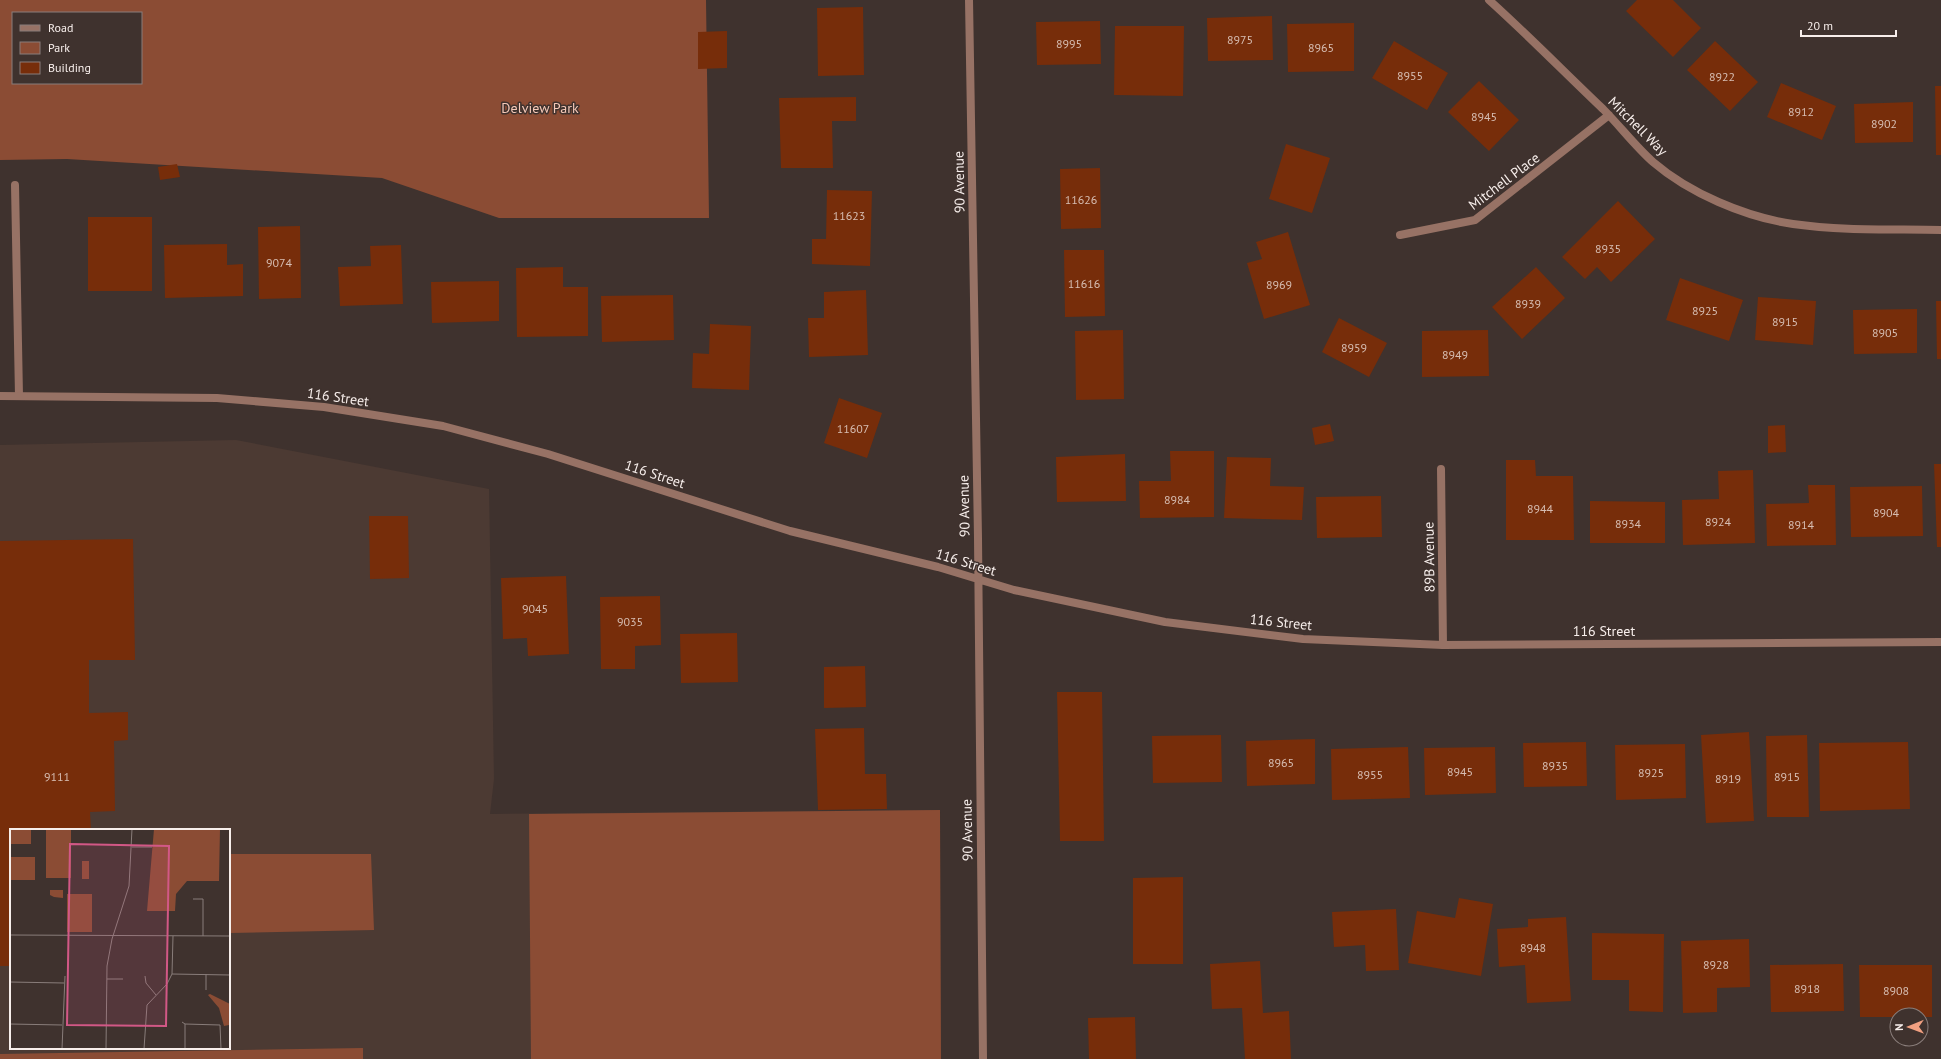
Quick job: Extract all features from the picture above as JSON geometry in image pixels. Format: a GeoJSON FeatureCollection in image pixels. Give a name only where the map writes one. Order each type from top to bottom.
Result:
{"type":"FeatureCollection","features":[{"type":"Feature","properties":{"kind":"street","name":"90 Avenue"},"geometry":{"type":"LineString","coordinates":[[969,0],[978,530],[977,580],[983,1059]]}},
{"type":"Feature","properties":{"kind":"street","name":"Mitchell Way"},"geometry":{"type":"LineString","coordinates":[[1489,0],[1609,115],[1653,162],[1686,185],[1725,204],[1758,216],[1792,224],[1846,229],[1941,230]]}},
{"type":"Feature","properties":{"kind":"street","name":"Mitchell Place"},"geometry":{"type":"LineString","coordinates":[[1400,235],[1475,220],[1609,115]]}},
{"type":"Feature","properties":{"kind":"street"},"geometry":{"type":"LineString","coordinates":[[15,185],[19,396]]}},
{"type":"Feature","properties":{"kind":"street","name":"116 Street"},"geometry":{"type":"LineString","coordinates":[[0,396],[217,398],[324,407],[443,426],[548,454],[790,531],[938,566],[977,580],[1014,590],[1165,622],[1303,639],[1443,645],[1941,642]]}},
{"type":"Feature","properties":{"kind":"street","name":"89B Avenue"},"geometry":{"type":"LineString","coordinates":[[1441,469],[1443,645]]}},
{"type":"Feature","properties":{"kind":"shaded area"},"geometry":{"type":"Polygon","coordinates":[[[236,440],[489,489],[494,779],[490,814],[940,810],[941,1059],[0,1059],[0,445],[236,440]]]}},
{"type":"Feature","properties":{"kind":"green space","name":"Delview Park"},"geometry":{"type":"Polygon","coordinates":[[[0,0],[706,0],[709,218],[499,218],[382,178],[67,159],[0,160],[0,0]]]}},
{"type":"Feature","properties":{"kind":"green space"},"geometry":{"type":"Polygon","coordinates":[[[940,810],[941,1059],[531,1059],[529,814],[940,810]]]}},
{"type":"Feature","properties":{"kind":"green space"},"geometry":{"type":"Polygon","coordinates":[[[230,854],[371,854],[374,930],[230,933],[230,854]]]}},
{"type":"Feature","properties":{"kind":"green space"},"geometry":{"type":"Polygon","coordinates":[[[363,1048],[363,1059],[0,1059],[0,1054],[363,1048]]]}},
{"type":"Feature","properties":{"kind":"building"},"geometry":{"type":"Polygon","coordinates":[[[1637,0],[1673,0],[1701,28],[1673,57],[1626,11],[1637,0]]]}},
{"type":"Feature","properties":{"kind":"building"},"geometry":{"type":"Polygon","coordinates":[[[863,7],[864,75],[818,76],[817,8],[863,7]]]}},
{"type":"Feature","properties":{"kind":"building"},"geometry":{"type":"Polygon","coordinates":[[[1272,16],[1273,60],[1208,61],[1207,18],[1272,16]]]}},
{"type":"Feature","properties":{"kind":"building"},"geometry":{"type":"Polygon","coordinates":[[[1100,21],[1101,64],[1037,65],[1036,22],[1100,21]]]}},
{"type":"Feature","properties":{"kind":"building"},"geometry":{"type":"Polygon","coordinates":[[[1354,23],[1354,71],[1288,72],[1287,24],[1354,23]]]}},
{"type":"Feature","properties":{"kind":"building"},"geometry":{"type":"Polygon","coordinates":[[[1115,26],[1184,26],[1183,96],[1114,95],[1115,26]]]}},
{"type":"Feature","properties":{"kind":"building"},"geometry":{"type":"Polygon","coordinates":[[[727,31],[727,68],[698,69],[698,32],[727,31]]]}},
{"type":"Feature","properties":{"kind":"building"},"geometry":{"type":"Polygon","coordinates":[[[1394,41],[1448,73],[1427,110],[1372,78],[1394,41]]]}},
{"type":"Feature","properties":{"kind":"building"},"geometry":{"type":"Polygon","coordinates":[[[1715,41],[1758,82],[1730,111],[1687,70],[1715,41]]]}},
{"type":"Feature","properties":{"kind":"building"},"geometry":{"type":"Polygon","coordinates":[[[1479,81],[1519,120],[1489,151],[1448,112],[1479,81]]]}},
{"type":"Feature","properties":{"kind":"building"},"geometry":{"type":"Polygon","coordinates":[[[1781,83],[1836,106],[1822,140],[1767,117],[1781,83]]]}},
{"type":"Feature","properties":{"kind":"building"},"geometry":{"type":"Polygon","coordinates":[[[1935,86],[1941,86],[1941,155],[1936,155],[1935,86]]]}},
{"type":"Feature","properties":{"kind":"building"},"geometry":{"type":"Polygon","coordinates":[[[856,97],[856,121],[832,121],[833,168],[781,168],[779,98],[856,97]]]}},
{"type":"Feature","properties":{"kind":"building"},"geometry":{"type":"Polygon","coordinates":[[[1913,102],[1913,142],[1855,143],[1854,104],[1913,102]]]}},
{"type":"Feature","properties":{"kind":"building"},"geometry":{"type":"Polygon","coordinates":[[[1286,144],[1330,158],[1312,213],[1269,199],[1286,144]]]}},
{"type":"Feature","properties":{"kind":"building"},"geometry":{"type":"Polygon","coordinates":[[[177,164],[180,177],[160,180],[158,167],[177,164]]]}},
{"type":"Feature","properties":{"kind":"building"},"geometry":{"type":"Polygon","coordinates":[[[1100,168],[1101,228],[1061,229],[1060,169],[1100,168]]]}},
{"type":"Feature","properties":{"kind":"building"},"geometry":{"type":"Polygon","coordinates":[[[827,190],[872,191],[870,266],[812,264],[812,239],[826,239],[827,190]]]}},
{"type":"Feature","properties":{"kind":"building"},"geometry":{"type":"Polygon","coordinates":[[[1618,201],[1655,239],[1611,282],[1597,267],[1585,279],[1562,257],[1618,201]]]}},
{"type":"Feature","properties":{"kind":"building"},"geometry":{"type":"Polygon","coordinates":[[[88,217],[152,217],[152,291],[88,291],[88,217]]]}},
{"type":"Feature","properties":{"kind":"building"},"geometry":{"type":"Polygon","coordinates":[[[300,226],[301,298],[259,299],[258,227],[300,226]]]}},
{"type":"Feature","properties":{"kind":"building"},"geometry":{"type":"Polygon","coordinates":[[[1288,232],[1310,305],[1264,319],[1247,263],[1262,259],[1256,242],[1288,232]]]}},
{"type":"Feature","properties":{"kind":"building"},"geometry":{"type":"Polygon","coordinates":[[[227,244],[227,265],[243,264],[243,296],[165,298],[164,245],[227,244]]]}},
{"type":"Feature","properties":{"kind":"building"},"geometry":{"type":"Polygon","coordinates":[[[401,245],[403,304],[340,306],[338,267],[371,266],[370,246],[401,245]]]}},
{"type":"Feature","properties":{"kind":"building"},"geometry":{"type":"Polygon","coordinates":[[[1064,250],[1104,250],[1105,316],[1065,317],[1064,250]]]}},
{"type":"Feature","properties":{"kind":"building"},"geometry":{"type":"Polygon","coordinates":[[[563,267],[563,287],[588,287],[588,336],[517,337],[516,268],[563,267]]]}},
{"type":"Feature","properties":{"kind":"building"},"geometry":{"type":"Polygon","coordinates":[[[1536,267],[1565,298],[1522,339],[1492,307],[1536,267]]]}},
{"type":"Feature","properties":{"kind":"building"},"geometry":{"type":"Polygon","coordinates":[[[1680,278],[1743,300],[1729,341],[1666,320],[1680,278]]]}},
{"type":"Feature","properties":{"kind":"building"},"geometry":{"type":"Polygon","coordinates":[[[499,281],[499,321],[432,323],[431,282],[499,281]]]}},
{"type":"Feature","properties":{"kind":"building"},"geometry":{"type":"Polygon","coordinates":[[[866,290],[868,355],[809,357],[808,318],[824,318],[824,292],[866,290]]]}},
{"type":"Feature","properties":{"kind":"building"},"geometry":{"type":"Polygon","coordinates":[[[673,295],[674,340],[602,342],[601,296],[673,295]]]}},
{"type":"Feature","properties":{"kind":"building"},"geometry":{"type":"Polygon","coordinates":[[[1758,297],[1816,301],[1813,345],[1755,340],[1758,297]]]}},
{"type":"Feature","properties":{"kind":"building"},"geometry":{"type":"Polygon","coordinates":[[[1936,301],[1941,301],[1941,359],[1937,359],[1936,301]]]}},
{"type":"Feature","properties":{"kind":"building"},"geometry":{"type":"Polygon","coordinates":[[[1917,309],[1917,353],[1854,354],[1853,310],[1917,309]]]}},
{"type":"Feature","properties":{"kind":"building"},"geometry":{"type":"Polygon","coordinates":[[[1339,318],[1387,343],[1369,377],[1322,352],[1339,318]]]}},
{"type":"Feature","properties":{"kind":"building"},"geometry":{"type":"Polygon","coordinates":[[[710,324],[751,326],[749,390],[692,388],[693,353],[709,354],[710,324]]]}},
{"type":"Feature","properties":{"kind":"building"},"geometry":{"type":"Polygon","coordinates":[[[1123,330],[1124,399],[1076,400],[1075,331],[1123,330]]]}},
{"type":"Feature","properties":{"kind":"building"},"geometry":{"type":"Polygon","coordinates":[[[1488,330],[1489,376],[1422,377],[1422,331],[1488,330]]]}},
{"type":"Feature","properties":{"kind":"building"},"geometry":{"type":"Polygon","coordinates":[[[839,398],[882,413],[867,458],[824,443],[839,398]]]}},
{"type":"Feature","properties":{"kind":"building"},"geometry":{"type":"Polygon","coordinates":[[[1330,424],[1334,441],[1315,445],[1312,428],[1330,424]]]}},
{"type":"Feature","properties":{"kind":"building"},"geometry":{"type":"Polygon","coordinates":[[[1785,425],[1786,452],[1768,453],[1768,426],[1785,425]]]}},
{"type":"Feature","properties":{"kind":"building"},"geometry":{"type":"Polygon","coordinates":[[[1170,451],[1214,451],[1214,517],[1140,518],[1139,481],[1171,481],[1170,451]]]}},
{"type":"Feature","properties":{"kind":"building"},"geometry":{"type":"Polygon","coordinates":[[[1125,454],[1126,501],[1057,502],[1056,457],[1125,454]]]}},
{"type":"Feature","properties":{"kind":"building"},"geometry":{"type":"Polygon","coordinates":[[[1227,457],[1271,458],[1270,486],[1304,487],[1302,520],[1224,518],[1227,457]]]}},
{"type":"Feature","properties":{"kind":"building"},"geometry":{"type":"Polygon","coordinates":[[[1506,460],[1535,460],[1536,476],[1573,476],[1574,540],[1506,540],[1506,460]]]}},
{"type":"Feature","properties":{"kind":"building"},"geometry":{"type":"Polygon","coordinates":[[[1934,464],[1941,464],[1941,547],[1937,547],[1934,464]]]}},
{"type":"Feature","properties":{"kind":"building"},"geometry":{"type":"Polygon","coordinates":[[[1753,470],[1755,543],[1683,545],[1682,500],[1719,499],[1718,471],[1753,470]]]}},
{"type":"Feature","properties":{"kind":"building"},"geometry":{"type":"Polygon","coordinates":[[[1808,485],[1835,485],[1836,545],[1767,546],[1766,504],[1809,503],[1808,485]]]}},
{"type":"Feature","properties":{"kind":"building"},"geometry":{"type":"Polygon","coordinates":[[[1922,486],[1923,536],[1851,537],[1850,487],[1922,486]]]}},
{"type":"Feature","properties":{"kind":"building"},"geometry":{"type":"Polygon","coordinates":[[[1381,496],[1382,537],[1317,538],[1316,497],[1381,496]]]}},
{"type":"Feature","properties":{"kind":"building"},"geometry":{"type":"Polygon","coordinates":[[[1590,501],[1665,502],[1665,543],[1590,543],[1590,501]]]}},
{"type":"Feature","properties":{"kind":"building"},"geometry":{"type":"Polygon","coordinates":[[[369,516],[408,516],[409,578],[370,579],[369,516]]]}},
{"type":"Feature","properties":{"kind":"building"},"geometry":{"type":"Polygon","coordinates":[[[133,539],[135,660],[89,660],[89,713],[128,712],[128,740],[114,741],[115,811],[90,812],[91,829],[10,829],[10,966],[0,966],[0,541],[133,539]]]}},
{"type":"Feature","properties":{"kind":"building"},"geometry":{"type":"Polygon","coordinates":[[[566,576],[569,654],[528,656],[527,638],[503,639],[501,578],[566,576]]]}},
{"type":"Feature","properties":{"kind":"building"},"geometry":{"type":"Polygon","coordinates":[[[660,596],[661,645],[635,646],[635,669],[601,669],[600,597],[660,596]]]}},
{"type":"Feature","properties":{"kind":"building"},"geometry":{"type":"Polygon","coordinates":[[[737,633],[738,682],[681,683],[680,634],[737,633]]]}},
{"type":"Feature","properties":{"kind":"building"},"geometry":{"type":"Polygon","coordinates":[[[865,666],[866,707],[824,708],[824,667],[865,666]]]}},
{"type":"Feature","properties":{"kind":"building"},"geometry":{"type":"Polygon","coordinates":[[[1057,692],[1102,692],[1104,841],[1060,841],[1057,692]]]}},
{"type":"Feature","properties":{"kind":"building"},"geometry":{"type":"Polygon","coordinates":[[[864,728],[865,774],[886,774],[887,809],[818,810],[815,729],[864,728]]]}},
{"type":"Feature","properties":{"kind":"building"},"geometry":{"type":"Polygon","coordinates":[[[1749,732],[1754,821],[1706,823],[1701,735],[1749,732]]]}},
{"type":"Feature","properties":{"kind":"building"},"geometry":{"type":"Polygon","coordinates":[[[1221,735],[1222,782],[1153,783],[1152,736],[1221,735]]]}},
{"type":"Feature","properties":{"kind":"building"},"geometry":{"type":"Polygon","coordinates":[[[1807,735],[1809,817],[1767,817],[1766,736],[1807,735]]]}},
{"type":"Feature","properties":{"kind":"building"},"geometry":{"type":"Polygon","coordinates":[[[1315,739],[1315,784],[1247,786],[1246,741],[1315,739]]]}},
{"type":"Feature","properties":{"kind":"building"},"geometry":{"type":"Polygon","coordinates":[[[1586,742],[1587,786],[1524,787],[1523,743],[1586,742]]]}},
{"type":"Feature","properties":{"kind":"building"},"geometry":{"type":"Polygon","coordinates":[[[1908,742],[1910,809],[1820,811],[1819,743],[1908,742]]]}},
{"type":"Feature","properties":{"kind":"building"},"geometry":{"type":"Polygon","coordinates":[[[1685,744],[1686,798],[1616,800],[1615,745],[1685,744]]]}},
{"type":"Feature","properties":{"kind":"building"},"geometry":{"type":"Polygon","coordinates":[[[1408,747],[1410,798],[1332,800],[1331,749],[1408,747]]]}},
{"type":"Feature","properties":{"kind":"building"},"geometry":{"type":"Polygon","coordinates":[[[1495,747],[1496,793],[1425,795],[1424,748],[1495,747]]]}},
{"type":"Feature","properties":{"kind":"building"},"geometry":{"type":"Polygon","coordinates":[[[1183,877],[1183,964],[1133,964],[1133,878],[1183,877]]]}},
{"type":"Feature","properties":{"kind":"building"},"geometry":{"type":"Polygon","coordinates":[[[1459,898],[1493,904],[1481,976],[1408,963],[1417,911],[1455,918],[1459,898]]]}},
{"type":"Feature","properties":{"kind":"building"},"geometry":{"type":"Polygon","coordinates":[[[1396,909],[1399,970],[1366,971],[1365,945],[1334,947],[1332,912],[1396,909]]]}},
{"type":"Feature","properties":{"kind":"building"},"geometry":{"type":"Polygon","coordinates":[[[1566,917],[1571,1001],[1527,1003],[1525,965],[1499,967],[1497,929],[1528,927],[1528,919],[1566,917]]]}},
{"type":"Feature","properties":{"kind":"building"},"geometry":{"type":"Polygon","coordinates":[[[1592,933],[1664,934],[1663,1012],[1629,1011],[1629,980],[1592,980],[1592,933]]]}},
{"type":"Feature","properties":{"kind":"building"},"geometry":{"type":"Polygon","coordinates":[[[1749,939],[1750,987],[1717,988],[1717,1012],[1683,1013],[1681,941],[1749,939]]]}},
{"type":"Feature","properties":{"kind":"building"},"geometry":{"type":"Polygon","coordinates":[[[1260,961],[1263,1013],[1289,1011],[1291,1059],[1245,1059],[1242,1008],[1212,1009],[1210,964],[1260,961]]]}},
{"type":"Feature","properties":{"kind":"building"},"geometry":{"type":"Polygon","coordinates":[[[1843,964],[1844,1011],[1771,1012],[1770,965],[1843,964]]]}},
{"type":"Feature","properties":{"kind":"building"},"geometry":{"type":"Polygon","coordinates":[[[1859,965],[1932,965],[1932,1017],[1929,1017],[1929,1007],[1889,1007],[1889,1017],[1860,1017],[1859,965]]]}},
{"type":"Feature","properties":{"kind":"building"},"geometry":{"type":"Polygon","coordinates":[[[1135,1017],[1136,1059],[1089,1059],[1088,1018],[1135,1017]]]}}]}
